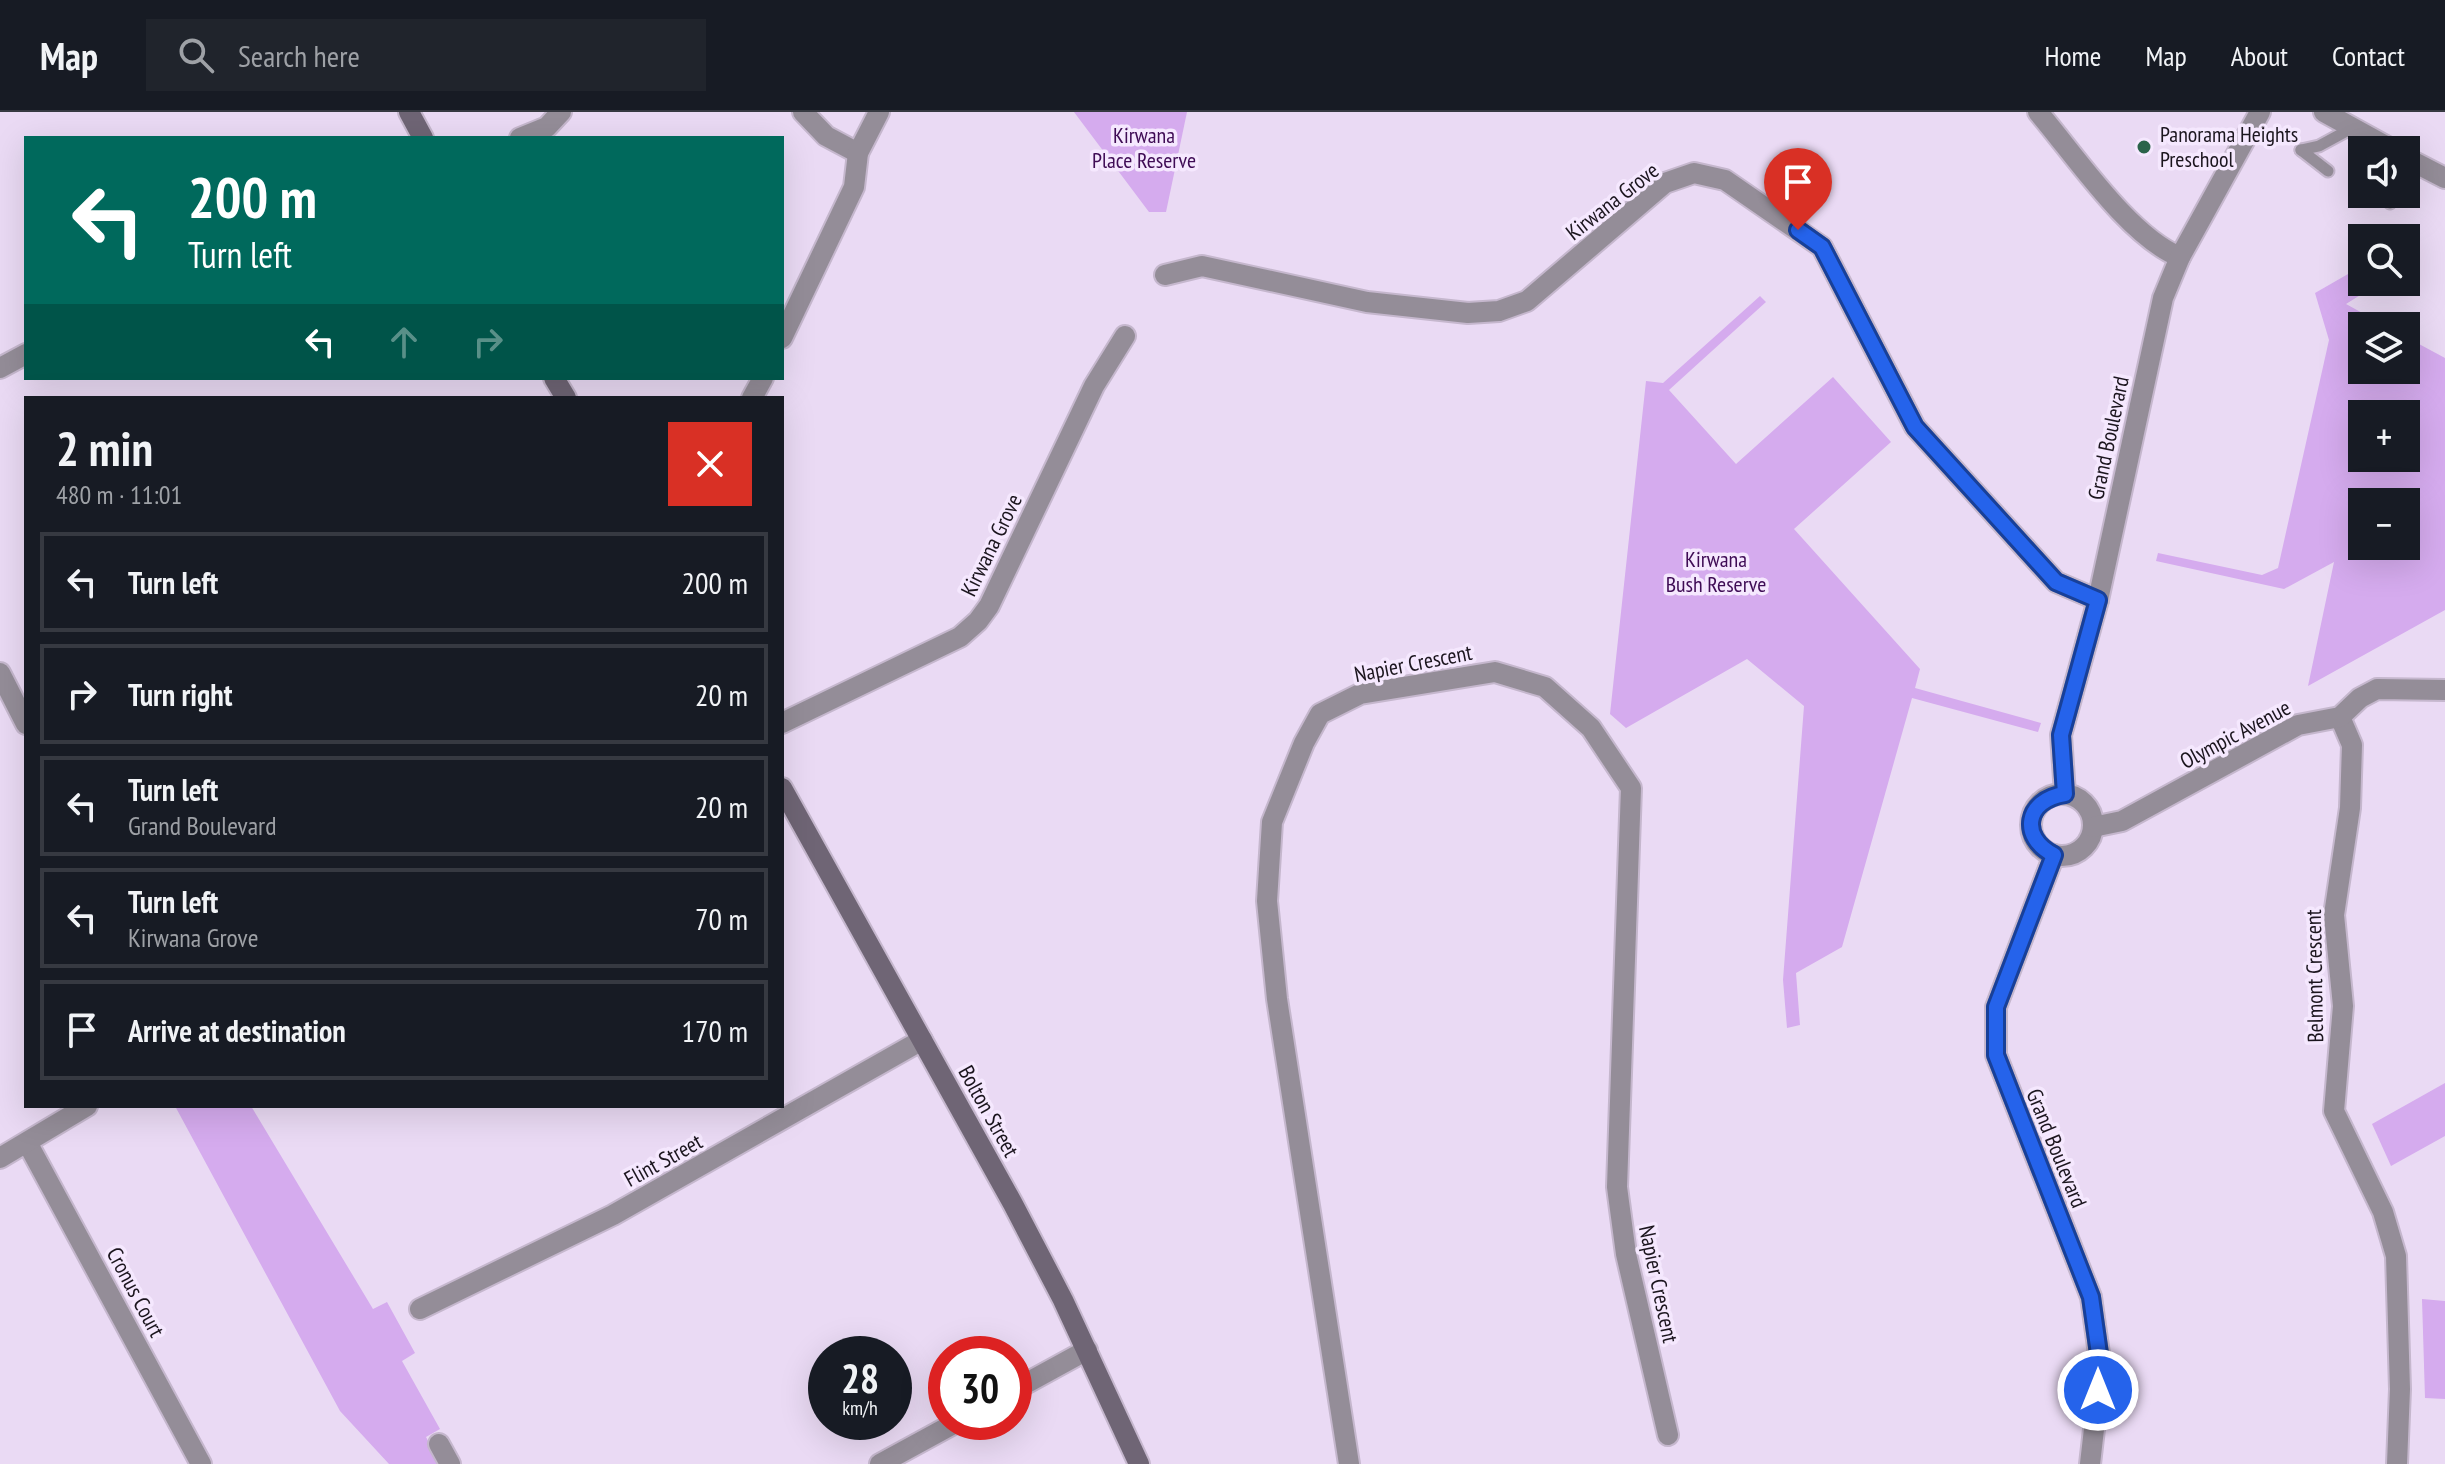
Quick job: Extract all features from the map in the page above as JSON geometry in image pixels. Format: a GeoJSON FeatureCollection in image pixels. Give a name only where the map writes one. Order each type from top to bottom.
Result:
{"type":"FeatureCollection","features":[{"type":"Feature","properties":{"kind":"main road"},"geometry":{"type":"LineString","coordinates":[[409,112],[422,136]]}},
{"type":"Feature","properties":{"kind":"main road","name":"Bolton Street"},"geometry":{"type":"LineString","coordinates":[[784,792],[1013,1204],[1087,1350],[1139,1464]]}},
{"type":"Feature","properties":{"kind":"street"},"geometry":{"type":"LineString","coordinates":[[525,136],[547,127],[561,112]]}},
{"type":"Feature","properties":{"kind":"street"},"geometry":{"type":"LineString","coordinates":[[803,112],[826,136],[858,153]]}},
{"type":"Feature","properties":{"kind":"street"},"geometry":{"type":"LineString","coordinates":[[784,334],[854,187],[858,153],[879,112]]}},
{"type":"Feature","properties":{"kind":"street"},"geometry":{"type":"LineString","coordinates":[[2038,112],[2127,218],[2155,244],[2180,257]]}},
{"type":"Feature","properties":{"kind":"street","name":"Grand Boulevard"},"geometry":{"type":"LineString","coordinates":[[2065,794],[2061,735],[2098,600],[2163,298],[2180,257],[2260,112]]}},
{"type":"Feature","properties":{"kind":"street"},"geometry":{"type":"LineString","coordinates":[[2267,112],[2280,112]]}},
{"type":"Feature","properties":{"kind":"street"},"geometry":{"type":"LineString","coordinates":[[2324,112],[2369,136]]}},
{"type":"Feature","properties":{"kind":"street"},"geometry":{"type":"LineString","coordinates":[[2420,169],[2445,178]]}},
{"type":"Feature","properties":{"kind":"street","name":"Kirwana Grove"},"geometry":{"type":"LineString","coordinates":[[1165,275],[1202,266],[1367,302],[1468,313],[1499,311],[1527,301],[1665,183],[1694,173],[1725,180],[1822,247],[1915,427],[2056,582],[2098,600]]}},
{"type":"Feature","properties":{"kind":"street","name":"Kirwana Grove"},"geometry":{"type":"LineString","coordinates":[[784,722],[960,637],[978,621],[989,606],[1094,386],[1125,336]]}},
{"type":"Feature","properties":{"kind":"street"},"geometry":{"type":"LineString","coordinates":[[0,368],[24,355]]}},
{"type":"Feature","properties":{"kind":"street","name":"Napier Crescent"},"geometry":{"type":"LineString","coordinates":[[1349,1464],[1277,999],[1267,901],[1272,822],[1304,743],[1320,714],[1360,694],[1495,672],[1545,687],[1591,728],[1631,788],[1617,1187],[1626,1254],[1668,1435]]}},
{"type":"Feature","properties":{"kind":"street"},"geometry":{"type":"LineString","coordinates":[[0,673],[24,720]]}},
{"type":"Feature","properties":{"kind":"street","name":"Olympic Avenue"},"geometry":{"type":"LineString","coordinates":[[2093,827],[2122,821],[2298,725],[2340,717],[2360,698],[2377,689],[2445,690]]}},
{"type":"Feature","properties":{"kind":"street","name":"Belmont Crescent"},"geometry":{"type":"LineString","coordinates":[[2340,717],[2352,745],[2350,808],[2334,915],[2343,1006],[2334,1111],[2383,1212],[2396,1256],[2400,1389],[2397,1464]]}},
{"type":"Feature","properties":{"kind":"street"},"geometry":{"type":"LineString","coordinates":[[2065,794],[2080,799],[2090,811],[2093,827],[2087,844],[2073,854],[2054,855],[2041,848],[2032,835],[2031,820],[2037,806],[2049,796],[2065,794]]}},
{"type":"Feature","properties":{"kind":"street","name":"Grand Boulevard"},"geometry":{"type":"LineString","coordinates":[[2054,855],[1996,1007],[1996,1055],[2091,1297],[2101,1368],[2090,1464]]}},
{"type":"Feature","properties":{"kind":"street","name":"Flint Street"},"geometry":{"type":"LineString","coordinates":[[420,1309],[613,1215],[922,1040]]}},
{"type":"Feature","properties":{"kind":"street"},"geometry":{"type":"LineString","coordinates":[[0,1158],[84,1108]]}},
{"type":"Feature","properties":{"kind":"street","name":"Cronus Court"},"geometry":{"type":"LineString","coordinates":[[28,1144],[201,1464]]}},
{"type":"Feature","properties":{"kind":"street"},"geometry":{"type":"LineString","coordinates":[[1032,1380],[1087,1350]]}},
{"type":"Feature","properties":{"kind":"street"},"geometry":{"type":"LineString","coordinates":[[880,1464],[928,1438]]}},
{"type":"Feature","properties":{"kind":"street"},"geometry":{"type":"LineString","coordinates":[[439,1444],[450,1464]]}},
{"type":"Feature","properties":{"kind":"lane"},"geometry":{"type":"LineString","coordinates":[[2328,171],[2301,150],[2319,146],[2354,127]]}},
{"type":"Feature","properties":{"kind":"green space","name":"Kirwana Place Reserve"},"geometry":{"type":"Polygon","coordinates":[[[1074,112],[1187,112],[1166,212],[1149,212],[1074,112]]]}},
{"type":"Feature","properties":{"kind":"green space"},"geometry":{"type":"Polygon","coordinates":[[[2348,274],[2348,296],[2359,296],[2346,304],[2361,312],[2348,312],[2348,384],[2420,384],[2420,345],[2445,358],[2445,610],[2308,686],[2334,562],[2284,589],[2156,561],[2158,553],[2262,575],[2278,568],[2329,340],[2315,293],[2348,274]]]}},
{"type":"Feature","properties":{"kind":"green space","name":"Kirwana Bush Reserve"},"geometry":{"type":"Polygon","coordinates":[[[1760,296],[1766,302],[1669,390],[1736,464],[1833,377],[1891,442],[1794,529],[1920,669],[1915,688],[2041,723],[2038,732],[1912,698],[1842,947],[1796,973],[1800,1025],[1787,1028],[1783,980],[1804,706],[1747,659],[1626,728],[1610,714],[1646,381],[1663,383],[1760,296]]]}},
{"type":"Feature","properties":{"kind":"green space"},"geometry":{"type":"Polygon","coordinates":[[[2445,1083],[2445,1136],[2391,1166],[2372,1124],[2445,1083]]]}},
{"type":"Feature","properties":{"kind":"green space"},"geometry":{"type":"Polygon","coordinates":[[[176,1108],[252,1108],[373,1309],[387,1302],[415,1353],[402,1361],[440,1429],[426,1437],[440,1464],[389,1464],[340,1411],[176,1108]]]}},
{"type":"Feature","properties":{"kind":"green space"},"geometry":{"type":"Polygon","coordinates":[[[2422,1299],[2445,1301],[2445,1399],[2425,1398],[2422,1299]]]}},
{"type":"Feature","properties":{"kind":"place","name":"Panorama Heights Preschool"},"geometry":{"type":"Point","coordinates":[2144,147]}},
{"type":"Feature","properties":{"kind":"route"},"geometry":{"type":"LineString","coordinates":[[1798,230],[1822,247],[1915,427],[2056,582],[2098,600],[2061,735],[2065,794],[2049,796],[2037,806],[2031,820],[2032,835],[2041,848],[2054,855],[1996,1007],[1996,1055],[2091,1297],[2101,1368],[2098,1390]]}}]}
